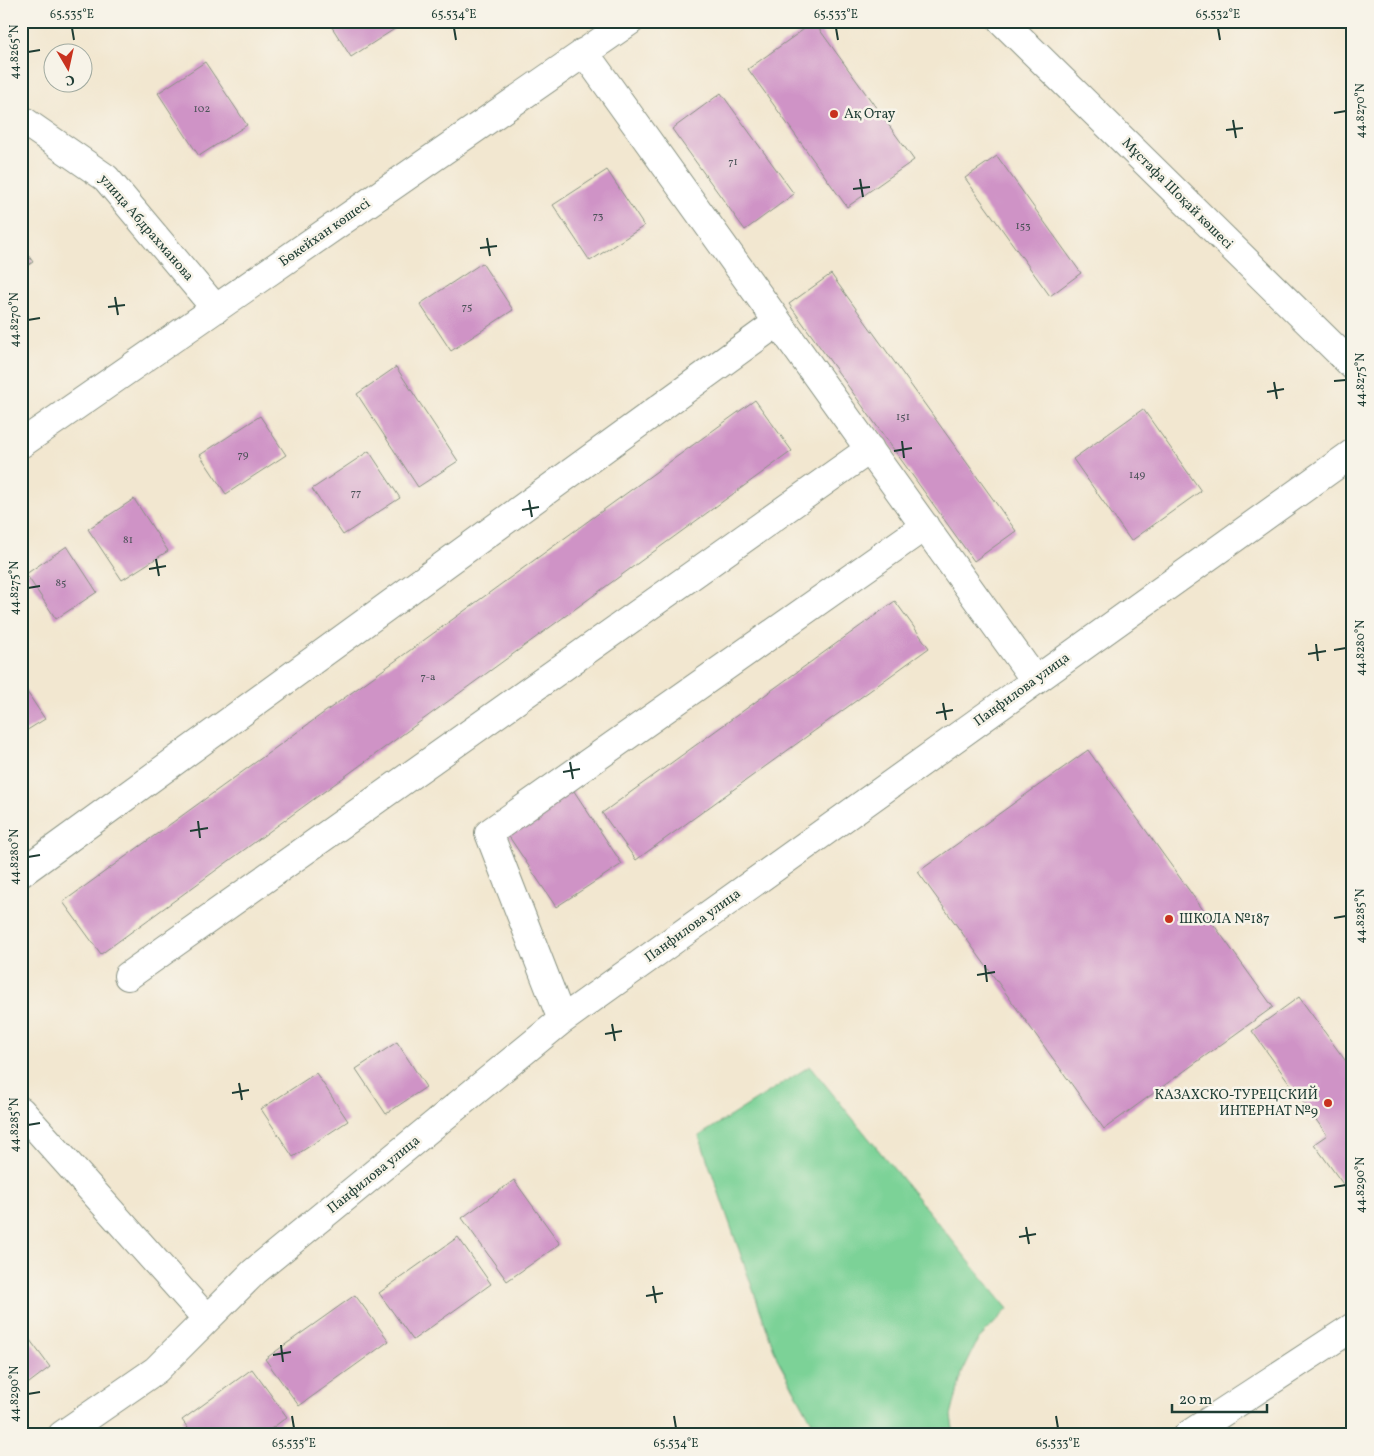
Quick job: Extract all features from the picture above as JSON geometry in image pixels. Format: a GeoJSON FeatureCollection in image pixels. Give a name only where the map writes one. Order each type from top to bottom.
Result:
{"type":"FeatureCollection","features":[{"type":"Feature","properties":{"kind":"street","name":"Бөкейхан көшесі"},"geometry":{"type":"LineString","coordinates":[[21,444],[630,21]]}},
{"type":"Feature","properties":{"kind":"street","name":"Мұстафа Шоқай көшесі"},"geometry":{"type":"LineString","coordinates":[[1002,21],[1353,366]]}},
{"type":"Feature","properties":{"kind":"street"},"geometry":{"type":"LineString","coordinates":[[584,52],[1035,680]]}},
{"type":"Feature","properties":{"kind":"street","name":"улица Абдрахманова"},"geometry":{"type":"LineString","coordinates":[[21,119],[106,178],[216,309]]}},
{"type":"Feature","properties":{"kind":"street"},"geometry":{"type":"LineString","coordinates":[[21,872],[778,322]]}},
{"type":"Feature","properties":{"kind":"street"},"geometry":{"type":"LineString","coordinates":[[128,976],[870,449]]}},
{"type":"Feature","properties":{"kind":"street","name":"Панфилова улица"},"geometry":{"type":"LineString","coordinates":[[62,1435],[156,1370],[254,1272],[562,1020],[1353,453]]}},
{"type":"Feature","properties":{"kind":"street"},"geometry":{"type":"LineString","coordinates":[[562,1020],[489,833],[924,526]]}},
{"type":"Feature","properties":{"kind":"street"},"geometry":{"type":"LineString","coordinates":[[21,1111],[207,1319]]}},
{"type":"Feature","properties":{"kind":"street"},"geometry":{"type":"LineString","coordinates":[[1188,1435],[1353,1327]]}},
{"type":"Feature","properties":{"kind":"green space"},"geometry":{"type":"Polygon","coordinates":[[[810,1066],[1008,1309],[978,1340],[962,1373],[951,1416],[954,1435],[819,1435],[777,1358],[699,1136],[810,1066]]]}},
{"type":"Feature","properties":{"kind":"building"},"geometry":{"type":"Polygon","coordinates":[[[328,21],[407,21],[351,57],[328,21]]]}},
{"type":"Feature","properties":{"kind":"building"},"geometry":{"type":"Polygon","coordinates":[[[814,22],[914,160],[847,207],[748,69],[814,22]]]}},
{"type":"Feature","properties":{"kind":"building"},"geometry":{"type":"Polygon","coordinates":[[[205,62],[247,125],[199,156],[158,93],[205,62]]]}},
{"type":"Feature","properties":{"kind":"building"},"geometry":{"type":"Polygon","coordinates":[[[721,93],[794,194],[745,230],[672,129],[721,93]]]}},
{"type":"Feature","properties":{"kind":"building"},"geometry":{"type":"Polygon","coordinates":[[[997,156],[1081,273],[1050,296],[965,178],[997,156]]]}},
{"type":"Feature","properties":{"kind":"building"},"geometry":{"type":"Polygon","coordinates":[[[607,170],[644,226],[590,261],[553,205],[607,170]]]}},
{"type":"Feature","properties":{"kind":"building"},"geometry":{"type":"Polygon","coordinates":[[[21,245],[33,262],[21,270],[21,245]]]}},
{"type":"Feature","properties":{"kind":"building"},"geometry":{"type":"Polygon","coordinates":[[[482,263],[513,310],[451,351],[420,304],[482,263]]]}},
{"type":"Feature","properties":{"kind":"building"},"geometry":{"type":"Polygon","coordinates":[[[831,274],[1016,531],[974,561],[789,304],[831,274]]]}},
{"type":"Feature","properties":{"kind":"building"},"geometry":{"type":"Polygon","coordinates":[[[396,367],[458,461],[418,487],[357,394],[396,367]]]}},
{"type":"Feature","properties":{"kind":"building"},"geometry":{"type":"Polygon","coordinates":[[[755,400],[792,451],[101,954],[63,902],[755,400]]]}},
{"type":"Feature","properties":{"kind":"building"},"geometry":{"type":"Polygon","coordinates":[[[1143,409],[1201,491],[1131,541],[1073,459],[1143,409]]]}},
{"type":"Feature","properties":{"kind":"building"},"geometry":{"type":"Polygon","coordinates":[[[260,416],[286,455],[226,494],[200,455],[260,416]]]}},
{"type":"Feature","properties":{"kind":"building"},"geometry":{"type":"Polygon","coordinates":[[[369,451],[400,498],[343,535],[312,489],[369,451]]]}},
{"type":"Feature","properties":{"kind":"building"},"geometry":{"type":"Polygon","coordinates":[[[134,499],[168,551],[122,580],[88,529],[134,499]]]}},
{"type":"Feature","properties":{"kind":"building"},"geometry":{"type":"Polygon","coordinates":[[[67,546],[97,592],[56,619],[26,574],[67,546]]]}},
{"type":"Feature","properties":{"kind":"building"},"geometry":{"type":"Polygon","coordinates":[[[895,601],[929,648],[636,860],[602,813],[895,601]]]}},
{"type":"Feature","properties":{"kind":"building"},"geometry":{"type":"Polygon","coordinates":[[[21,683],[45,719],[21,734],[21,683]]]}},
{"type":"Feature","properties":{"kind":"building","name":"ШКОЛА №187"},"geometry":{"type":"Polygon","coordinates":[[[1088,750],[1273,1007],[1104,1129],[918,872],[1088,750]]]}},
{"type":"Feature","properties":{"kind":"building"},"geometry":{"type":"Polygon","coordinates":[[[570,785],[622,864],[556,907],[504,829],[570,785]]]}},
{"type":"Feature","properties":{"kind":"building","name":"КАЗАХСКО-ТУРЕЦСКИЙ ИНТЕРНАТ №9"},"geometry":{"type":"Polygon","coordinates":[[[1299,997],[1353,1071],[1353,1188],[1348,1191],[1314,1144],[1327,1135],[1252,1031],[1299,997]]]}},
{"type":"Feature","properties":{"kind":"building"},"geometry":{"type":"Polygon","coordinates":[[[397,1042],[426,1087],[386,1114],[356,1069],[397,1042]]]}},
{"type":"Feature","properties":{"kind":"building"},"geometry":{"type":"Polygon","coordinates":[[[316,1073],[348,1121],[293,1157],[261,1109],[316,1073]]]}},
{"type":"Feature","properties":{"kind":"building"},"geometry":{"type":"Polygon","coordinates":[[[514,1180],[560,1244],[507,1281],[462,1218],[514,1180]]]}},
{"type":"Feature","properties":{"kind":"building"},"geometry":{"type":"Polygon","coordinates":[[[458,1237],[491,1284],[413,1340],[379,1293],[458,1237]]]}},
{"type":"Feature","properties":{"kind":"building"},"geometry":{"type":"Polygon","coordinates":[[[355,1295],[389,1341],[299,1406],[265,1359],[355,1295]]]}},
{"type":"Feature","properties":{"kind":"building"},"geometry":{"type":"Polygon","coordinates":[[[21,1328],[50,1367],[21,1389],[21,1328]]]}},
{"type":"Feature","properties":{"kind":"building"},"geometry":{"type":"Polygon","coordinates":[[[252,1369],[287,1417],[263,1435],[193,1435],[182,1420],[252,1369]]]}},
{"type":"Feature","properties":{"kind":"place","name":"Ақ Отау"},"geometry":{"type":"Point","coordinates":[834,114]}},
{"type":"Feature","properties":{"kind":"place","name":"ШКОЛА №187"},"geometry":{"type":"Point","coordinates":[1169,919]}},
{"type":"Feature","properties":{"kind":"place","name":"КАЗАХСКО-ТУРЕЦСКИЙ ИНТЕРНАТ №9"},"geometry":{"type":"Point","coordinates":[1328,1103]}}]}
